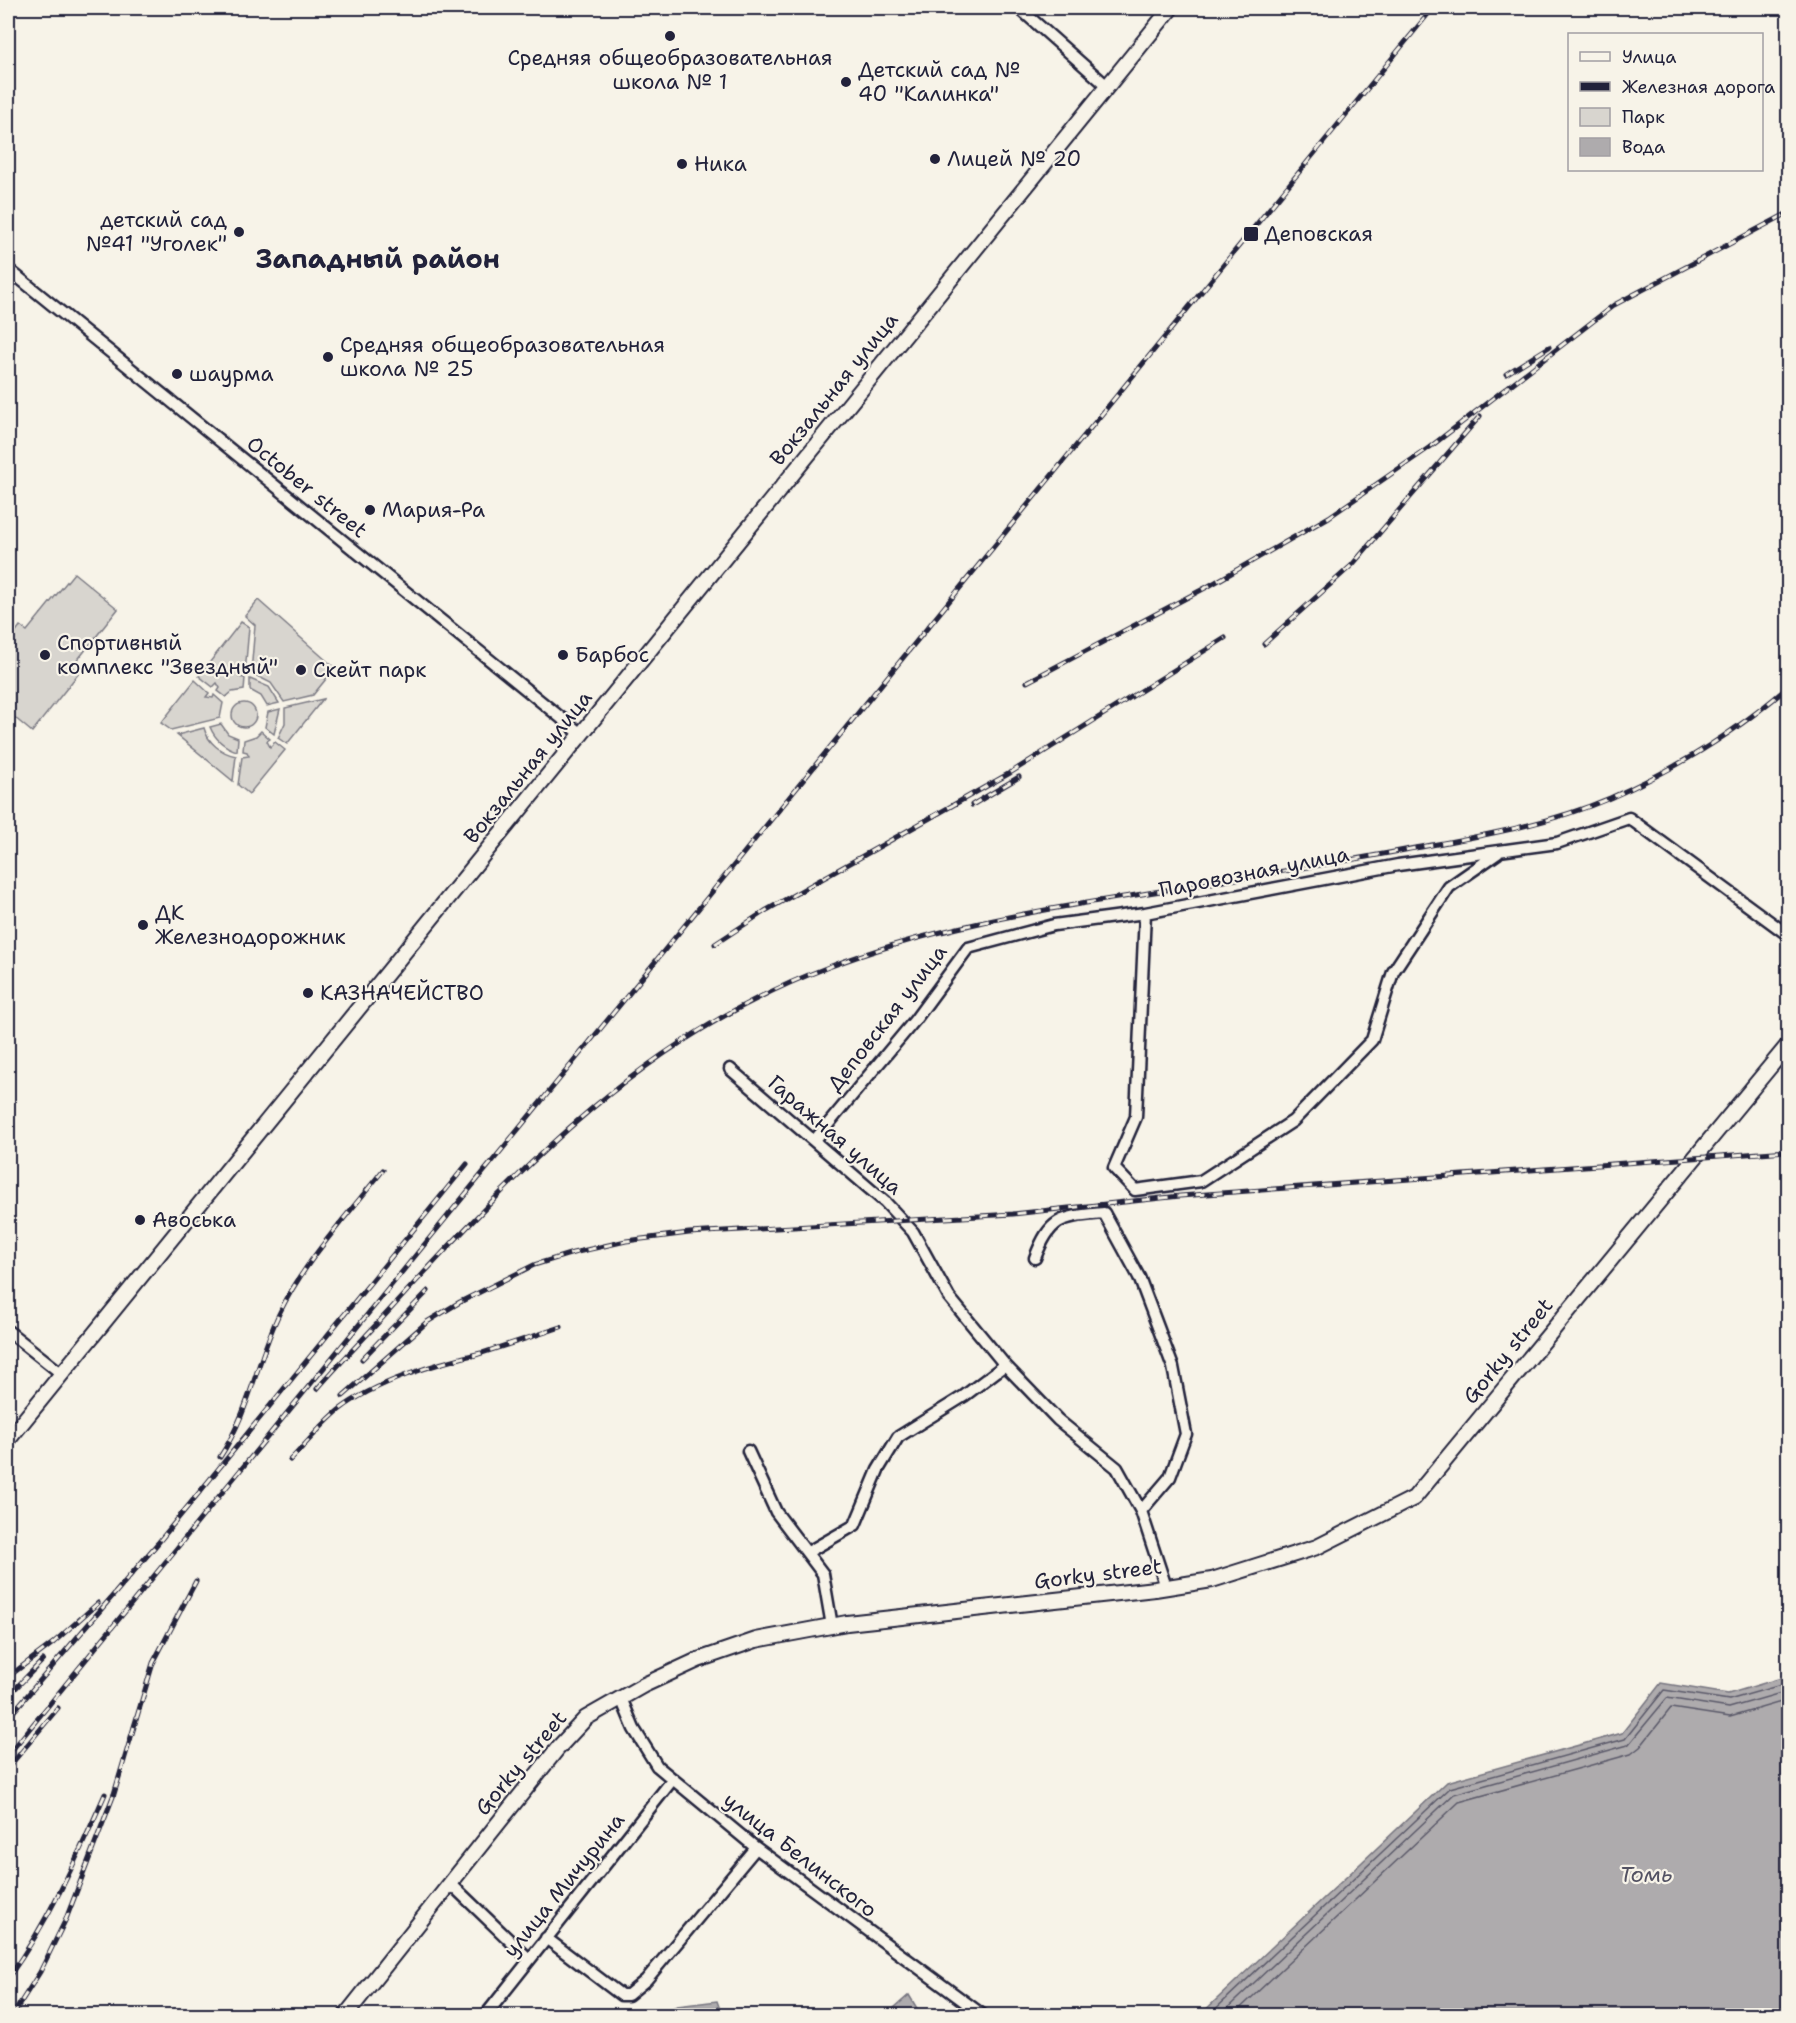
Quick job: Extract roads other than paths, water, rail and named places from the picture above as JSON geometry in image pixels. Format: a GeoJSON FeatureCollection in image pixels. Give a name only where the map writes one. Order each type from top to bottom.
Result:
{"type":"FeatureCollection","features":[{"type":"Feature","properties":{"kind":"main road","name":"Вокзальная улица"},"geometry":{"type":"LineString","coordinates":[[8,1440],[1171,8]]}},
{"type":"Feature","properties":{"kind":"main road","name":"Gorky street"},"geometry":{"type":"LineString","coordinates":[[345,2016],[558,1748],[586,1718],[698,1660],[756,1640],[832,1626],[1212,1580],[1317,1547],[1414,1498],[1788,1045]]}},
{"type":"Feature","properties":{"kind":"street"},"geometry":{"type":"LineString","coordinates":[[1019,8],[1107,86]]}},
{"type":"Feature","properties":{"kind":"street","name":"October street"},"geometry":{"type":"LineString","coordinates":[[8,269],[581,734]]}},
{"type":"Feature","properties":{"kind":"street","name":"Паровозная улица"},"geometry":{"type":"LineString","coordinates":[[1501,851],[1449,887],[1393,972],[1372,1040],[1293,1121],[1201,1181],[1135,1190],[1114,1168],[1136,1117],[1145,913],[1398,865],[1557,843],[1629,818],[1788,935]]}},
{"type":"Feature","properties":{"kind":"street","name":"Деповская улица"},"geometry":{"type":"LineString","coordinates":[[813,1141],[915,1020],[968,948],[1054,925],[1145,913]]}},
{"type":"Feature","properties":{"kind":"street","name":"Гаражная улица"},"geometry":{"type":"LineString","coordinates":[[730,1069],[885,1202],[913,1232],[949,1297],[1005,1365]]}},
{"type":"Feature","properties":{"kind":"street"},"geometry":{"type":"LineString","coordinates":[[1035,1258],[1044,1236],[1064,1217],[1104,1213],[1139,1277],[1173,1367],[1186,1434],[1170,1477],[1141,1511]]}},
{"type":"Feature","properties":{"kind":"street"},"geometry":{"type":"LineString","coordinates":[[8,1331],[62,1374]]}},
{"type":"Feature","properties":{"kind":"street"},"geometry":{"type":"LineString","coordinates":[[808,1552],[855,1525],[878,1470],[898,1437],[964,1396],[1005,1365],[1058,1420],[1116,1468],[1141,1511],[1166,1587]]}},
{"type":"Feature","properties":{"kind":"street"},"geometry":{"type":"LineString","coordinates":[[748,1451],[776,1512],[823,1574],[832,1626]]}},
{"type":"Feature","properties":{"kind":"street","name":"улица Белинского"},"geometry":{"type":"LineString","coordinates":[[621,1698],[634,1729],[657,1766],[756,1848],[984,2016]]}},
{"type":"Feature","properties":{"kind":"street","name":"улица Мичурина"},"geometry":{"type":"LineString","coordinates":[[485,2016],[673,1779]]}},
{"type":"Feature","properties":{"kind":"street"},"geometry":{"type":"LineString","coordinates":[[546,1938],[621,1995],[628,1995],[646,1980],[756,1848]]}},
{"type":"Feature","properties":{"kind":"street"},"geometry":{"type":"LineString","coordinates":[[450,1882],[529,1959]]}},
{"type":"Feature","properties":{"kind":"water","name":"Томь"},"geometry":{"type":"Polygon","coordinates":[[[1788,1676],[1788,2015],[1200,2015],[1447,1782],[1622,1733],[1661,1683],[1728,1694],[1788,1676]]]}},
{"type":"Feature","properties":{"kind":"water"},"geometry":{"type":"Polygon","coordinates":[[[909,1995],[921,2015],[886,2015],[909,1995]]]}},
{"type":"Feature","properties":{"kind":"water"},"geometry":{"type":"Polygon","coordinates":[[[717,2001],[722,2015],[654,2015],[677,2006],[717,2001]]]}},
{"type":"Feature","properties":{"kind":"railway"},"geometry":{"type":"LineString","coordinates":[[8,1755],[1433,8]]}},
{"type":"Feature","properties":{"kind":"railway"},"geometry":{"type":"LineString","coordinates":[[1027,682],[1207,587],[1329,517],[1430,447],[1614,305],[1788,213]]}},
{"type":"Feature","properties":{"kind":"railway"},"geometry":{"type":"LineString","coordinates":[[1506,374],[1549,347]]}},
{"type":"Feature","properties":{"kind":"railway"},"geometry":{"type":"LineString","coordinates":[[1264,644],[1352,565],[1480,416]]}},
{"type":"Feature","properties":{"kind":"railway"},"geometry":{"type":"LineString","coordinates":[[715,944],[765,911],[1010,773],[1225,638]]}},
{"type":"Feature","properties":{"kind":"railway"},"geometry":{"type":"LineString","coordinates":[[317,1389],[445,1251],[541,1153],[644,1067],[701,1030],[761,996],[863,955],[976,924],[1405,850],[1509,830],[1560,816],[1610,798],[1680,763],[1747,720],[1788,687]]}},
{"type":"Feature","properties":{"kind":"railway"},"geometry":{"type":"LineString","coordinates":[[972,805],[1019,777]]}},
{"type":"Feature","properties":{"kind":"railway"},"geometry":{"type":"LineString","coordinates":[[343,1396],[427,1322],[460,1302],[534,1265],[626,1241],[689,1233],[1013,1214],[1180,1196],[1788,1151]]}},
{"type":"Feature","properties":{"kind":"railway"},"geometry":{"type":"LineString","coordinates":[[8,1718],[158,1543],[467,1164]]}},
{"type":"Feature","properties":{"kind":"railway"},"geometry":{"type":"LineString","coordinates":[[220,1457],[246,1405],[271,1332],[289,1294],[327,1239],[383,1170]]}},
{"type":"Feature","properties":{"kind":"railway"},"geometry":{"type":"LineString","coordinates":[[362,1359],[428,1291]]}},
{"type":"Feature","properties":{"kind":"railway"},"geometry":{"type":"LineString","coordinates":[[473,1356],[561,1327]]}},
{"type":"Feature","properties":{"kind":"railway"},"geometry":{"type":"LineString","coordinates":[[290,1460],[339,1410],[370,1391],[407,1375],[481,1353]]}},
{"type":"Feature","properties":{"kind":"railway"},"geometry":{"type":"LineString","coordinates":[[12,2016],[40,1972],[66,1919],[114,1794],[153,1663],[196,1581]]}},
{"type":"Feature","properties":{"kind":"railway"},"geometry":{"type":"LineString","coordinates":[[8,1677],[53,1643],[98,1603]]}},
{"type":"Feature","properties":{"kind":"railway"},"geometry":{"type":"LineString","coordinates":[[8,1696],[43,1660]]}},
{"type":"Feature","properties":{"kind":"railway"},"geometry":{"type":"LineString","coordinates":[[8,1768],[58,1708]]}},
{"type":"Feature","properties":{"kind":"railway"},"geometry":{"type":"LineString","coordinates":[[8,1978],[49,1912],[105,1794]]}},
{"type":"Feature","properties":{"kind":"place","name":"Средняя общеобразовательная школа № 1"},"geometry":{"type":"Point","coordinates":[670,36]}},
{"type":"Feature","properties":{"kind":"place","name":"Детский сад № 40 \"Калинка\""},"geometry":{"type":"Point","coordinates":[846,82]}},
{"type":"Feature","properties":{"kind":"place","name":"Лицей № 20"},"geometry":{"type":"Point","coordinates":[935,159]}},
{"type":"Feature","properties":{"kind":"place","name":"Ника"},"geometry":{"type":"Point","coordinates":[682,164]}},
{"type":"Feature","properties":{"kind":"place","name":"детский сад №41 \"Уголек\""},"geometry":{"type":"Point","coordinates":[239,232]}},
{"type":"Feature","properties":{"kind":"place","name":"Деповская"},"geometry":{"type":"Point","coordinates":[1251,234]}},
{"type":"Feature","properties":{"kind":"place","name":"Средняя общеобразовательная школа № 25"},"geometry":{"type":"Point","coordinates":[328,357]}},
{"type":"Feature","properties":{"kind":"place","name":"шаурма"},"geometry":{"type":"Point","coordinates":[177,374]}},
{"type":"Feature","properties":{"kind":"place","name":"Мария-Ра"},"geometry":{"type":"Point","coordinates":[370,510]}},
{"type":"Feature","properties":{"kind":"place","name":"Спортивный комплекс \"Звездный\""},"geometry":{"type":"Point","coordinates":[45,655]}},
{"type":"Feature","properties":{"kind":"place","name":"Барбос"},"geometry":{"type":"Point","coordinates":[563,655]}},
{"type":"Feature","properties":{"kind":"place","name":"Скейт парк"},"geometry":{"type":"Point","coordinates":[301,670]}},
{"type":"Feature","properties":{"kind":"place","name":"ДК Железнодорожник"},"geometry":{"type":"Point","coordinates":[143,925]}},
{"type":"Feature","properties":{"kind":"place","name":"КАЗНАЧЕЙСТВО"},"geometry":{"type":"Point","coordinates":[308,993]}},
{"type":"Feature","properties":{"kind":"place","name":"Авоська"},"geometry":{"type":"Point","coordinates":[140,1220]}},
{"type":"Feature","properties":{"kind":"district","name":"Западный район"},"geometry":{"type":"Point","coordinates":[378,258]}}]}
